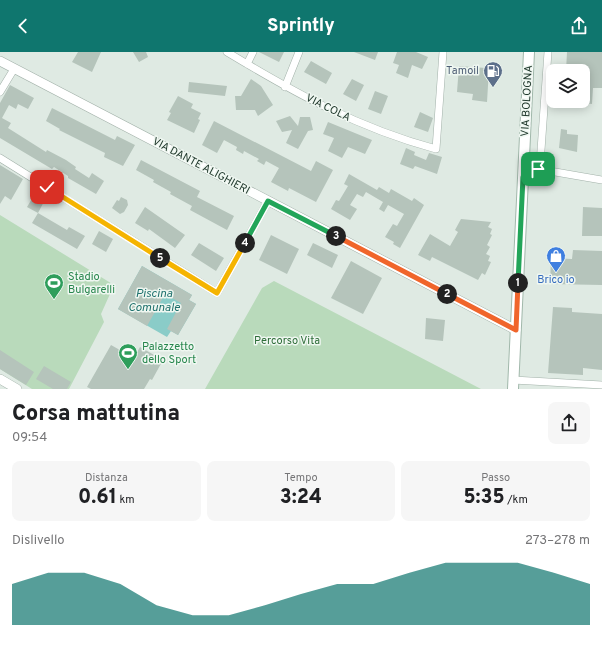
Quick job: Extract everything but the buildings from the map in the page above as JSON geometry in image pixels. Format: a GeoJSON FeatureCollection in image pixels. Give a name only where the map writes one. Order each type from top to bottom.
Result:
{"type":"FeatureCollection","features":[{"type":"Feature","properties":{"kind":"main road","name":"VIA BOLOGNA"},"geometry":{"type":"LineString","coordinates":[[513,385],[529,52]]}},
{"type":"Feature","properties":{"kind":"street","name":"VIA COLA"},"geometry":{"type":"LineString","coordinates":[[226,52],[285,87],[372,128],[401,139],[436,149],[443,52]]}},
{"type":"Feature","properties":{"kind":"street"},"geometry":{"type":"LineString","coordinates":[[247,64],[253,52]]}},
{"type":"Feature","properties":{"kind":"street"},"geometry":{"type":"LineString","coordinates":[[285,87],[299,52]]}},
{"type":"Feature","properties":{"kind":"street"},"geometry":{"type":"LineString","coordinates":[[523,177],[534,174],[538,169],[548,52]]}},
{"type":"Feature","properties":{"kind":"street","name":"VIA DANTE ALIGHIERI"},"geometry":{"type":"LineString","coordinates":[[0,61],[516,330]]}},
{"type":"Feature","properties":{"kind":"street"},"geometry":{"type":"LineString","coordinates":[[0,92],[14,69]]}},
{"type":"Feature","properties":{"kind":"street"},"geometry":{"type":"LineString","coordinates":[[0,158],[217,293],[268,201]]}},
{"type":"Feature","properties":{"kind":"street"},"geometry":{"type":"LineString","coordinates":[[538,169],[602,180]]}},
{"type":"Feature","properties":{"kind":"street"},"geometry":{"type":"LineString","coordinates":[[0,379],[16,389]]}},
{"type":"Feature","properties":{"kind":"street"},"geometry":{"type":"LineString","coordinates":[[513,385],[602,385]]}},
{"type":"Feature","properties":{"kind":"green space","name":"Stadio Bulgarelli"},"geometry":{"type":"Polygon","coordinates":[[[0,215],[114,285],[101,314],[104,322],[69,389],[32,389],[0,369],[0,215]]]}},
{"type":"Feature","properties":{"kind":"green space","name":"Percorso Vita"},"geometry":{"type":"Polygon","coordinates":[[[274,281],[481,389],[205,389],[262,288],[274,281]]]}},
{"type":"Feature","properties":{"kind":"water","name":"Piscina Comunale"},"geometry":{"type":"Polygon","coordinates":[[[142,266],[192,295],[189,300],[196,304],[178,335],[171,331],[167,337],[118,309],[142,266]]]}},
{"type":"Feature","properties":{"kind":"place","name":"Tamoil"},"geometry":{"type":"Point","coordinates":[493,88]}},
{"type":"Feature","properties":{"kind":"place","name":"Brico io"},"geometry":{"type":"Point","coordinates":[556,273]}},
{"type":"Feature","properties":{"kind":"place","name":"Stadio Bulgarelli"},"geometry":{"type":"Point","coordinates":[54,300]}},
{"type":"Feature","properties":{"kind":"place","name":"Palazzetto dello Sport"},"geometry":{"type":"Point","coordinates":[128,370]}},
{"type":"Feature","properties":{"kind":"route"},"geometry":{"type":"LineString","coordinates":[[47,187],[217,293],[268,201],[516,330],[523,177],[534,174],[538,169]]}}]}
